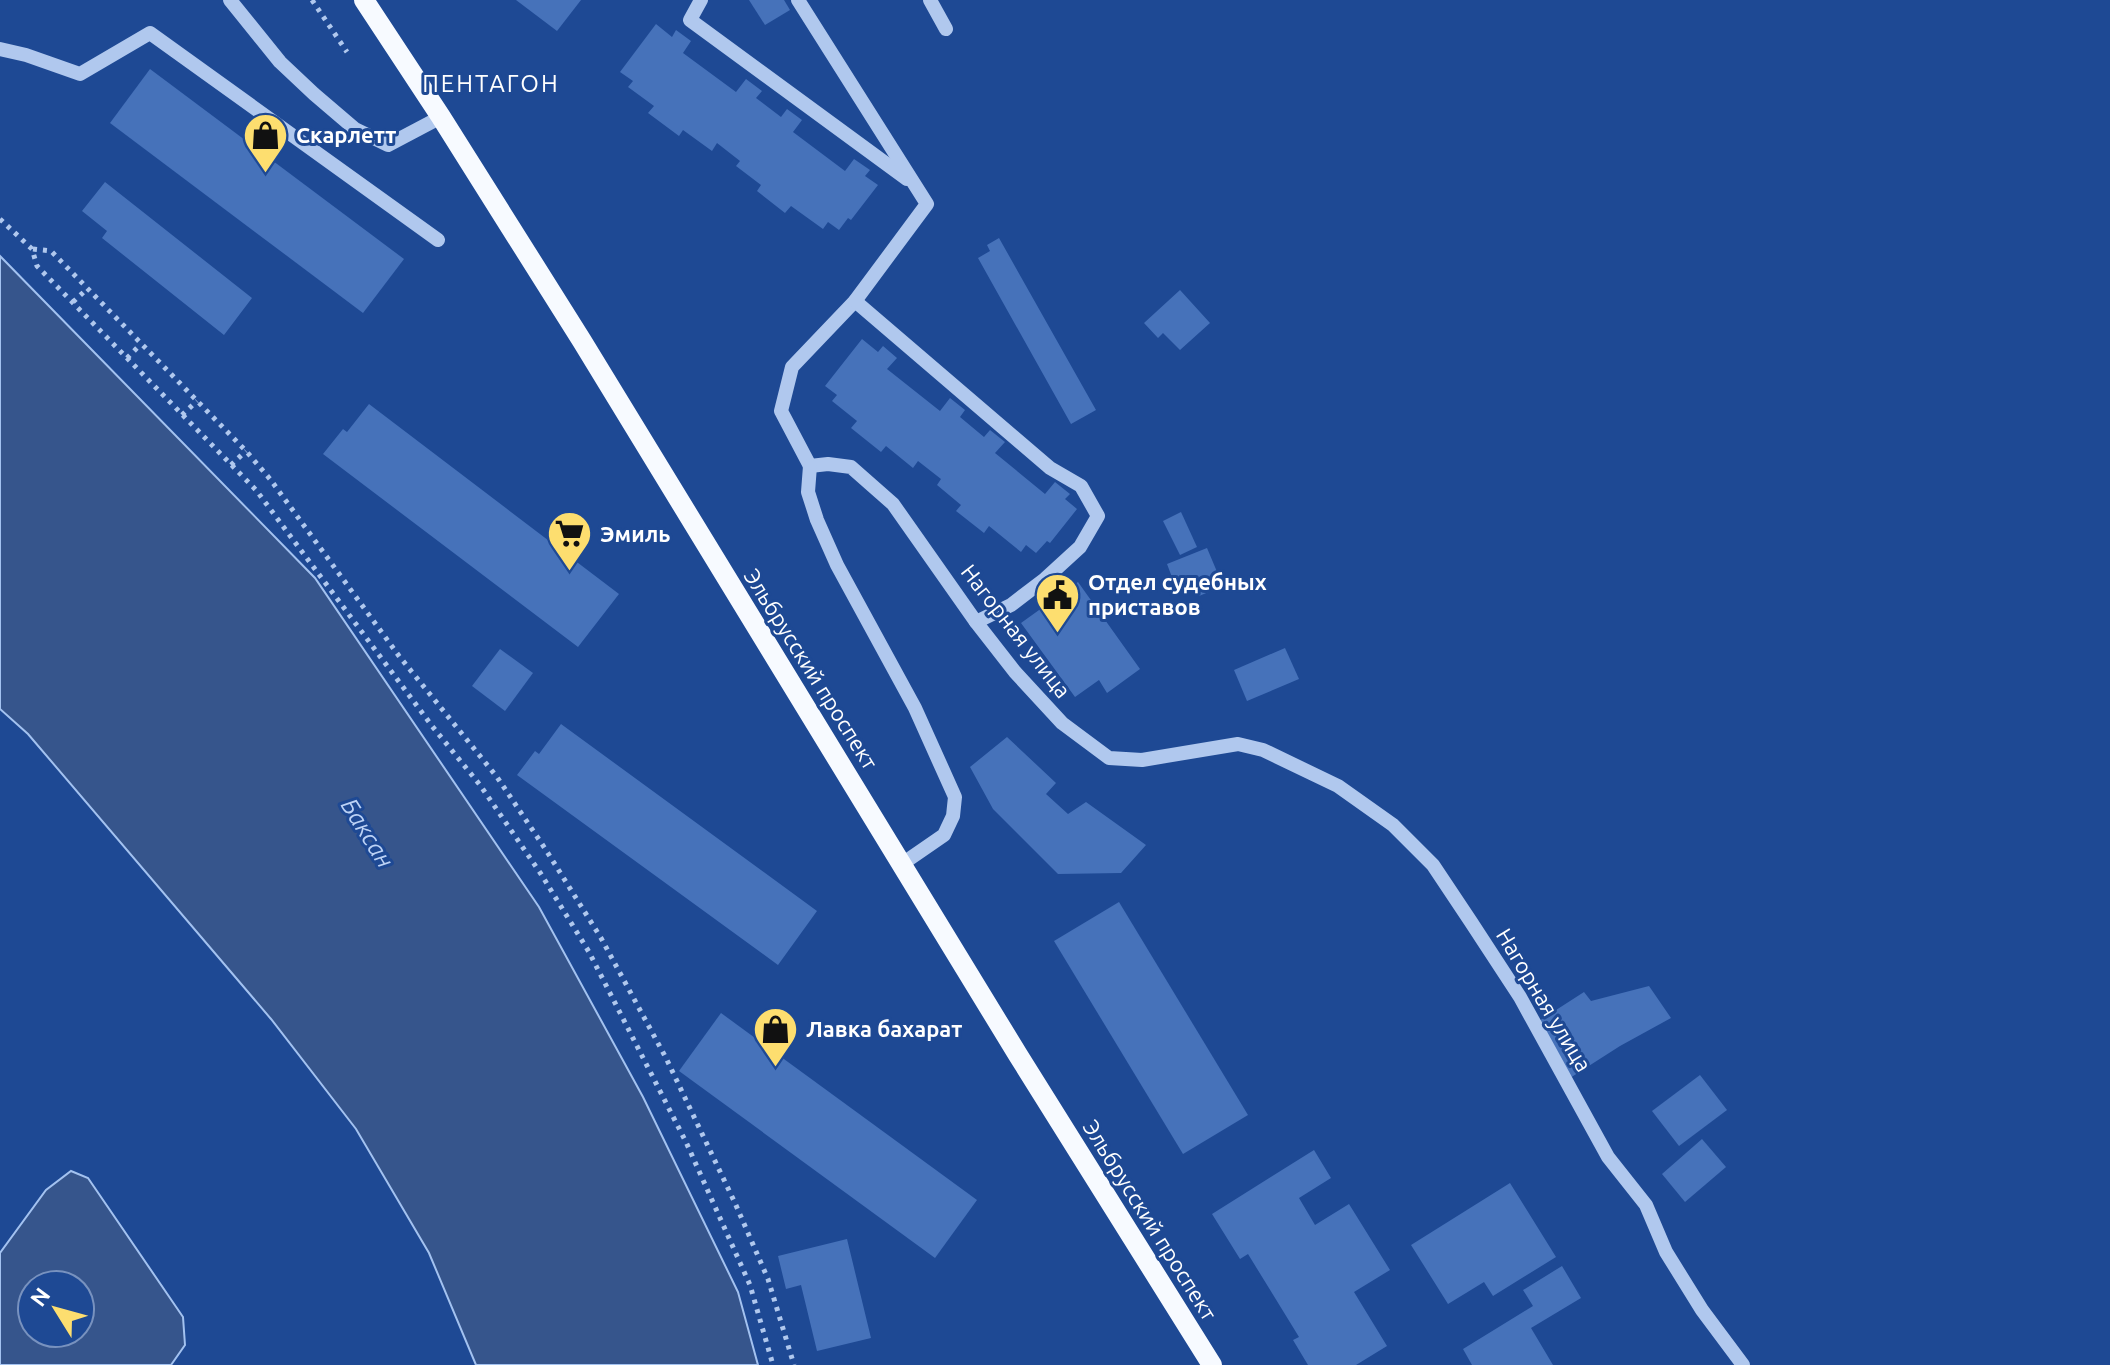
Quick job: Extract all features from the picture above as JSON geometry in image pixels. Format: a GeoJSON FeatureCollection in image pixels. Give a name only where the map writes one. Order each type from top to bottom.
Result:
{"type":"FeatureCollection","features":[{"type":"Feature","properties":{"kind":"main road","name":"Эльбрусский проспект"},"geometry":{"type":"LineString","coordinates":[[364,0],[582,341],[1212,1365]]}},
{"type":"Feature","properties":{"kind":"street"},"geometry":{"type":"LineString","coordinates":[[230,0],[280,62],[355,129],[388,145],[441,117]]}},
{"type":"Feature","properties":{"kind":"street"},"geometry":{"type":"LineString","coordinates":[[701,0],[690,20],[914,184]]}},
{"type":"Feature","properties":{"kind":"street"},"geometry":{"type":"LineString","coordinates":[[798,0],[927,204],[855,301],[792,367],[781,411],[810,466],[808,492],[837,565],[915,708],[955,797],[953,816],[944,835],[902,864]]}},
{"type":"Feature","properties":{"kind":"street"},"geometry":{"type":"LineString","coordinates":[[930,0],[946,29]]}},
{"type":"Feature","properties":{"kind":"street"},"geometry":{"type":"LineString","coordinates":[[0,49],[80,74],[150,33],[438,240]]}},
{"type":"Feature","properties":{"kind":"street"},"geometry":{"type":"LineString","coordinates":[[855,301],[1050,468],[1081,486],[1098,516],[1080,547],[1045,579],[1011,605],[976,622]]}},
{"type":"Feature","properties":{"kind":"street","name":"Нагорная улица"},"geometry":{"type":"LineString","coordinates":[[810,466],[828,464],[851,467],[893,504],[1015,672],[1062,723],[1109,758],[1142,760],[1238,744],[1263,750],[1338,786],[1393,825],[1433,865],[1520,997],[1608,1157],[1646,1205],[1666,1252],[1702,1310],[1743,1365]]}},
{"type":"Feature","properties":{"kind":"path"},"geometry":{"type":"LineString","coordinates":[[312,0],[347,52]]}},
{"type":"Feature","properties":{"kind":"path"},"geometry":{"type":"LineString","coordinates":[[0,219],[32,249],[37,266],[256,490],[432,726],[480,785],[541,874],[589,952],[686,1142],[750,1285],[773,1365]]}},
{"type":"Feature","properties":{"kind":"path"},"geometry":{"type":"LineString","coordinates":[[32,249],[51,251],[246,451],[270,479],[399,656],[497,777],[601,938],[666,1058],[768,1279],[794,1365]]}},
{"type":"Feature","properties":{"kind":"path"},"geometry":{"type":"LineString","coordinates":[[73,302],[87,289]]}},
{"type":"Feature","properties":{"kind":"path"},"geometry":{"type":"LineString","coordinates":[[127,358],[141,344]]}},
{"type":"Feature","properties":{"kind":"path"},"geometry":{"type":"LineString","coordinates":[[182,415],[197,401]]}},
{"type":"Feature","properties":{"kind":"path"},"geometry":{"type":"LineString","coordinates":[[231,465],[246,451]]}},
{"type":"Feature","properties":{"kind":"water","name":"Баксан"},"geometry":{"type":"Polygon","coordinates":[[[0,256],[315,578],[539,907],[643,1097],[738,1292],[758,1365],[476,1365],[429,1253],[356,1129],[271,1019],[28,734],[0,709],[0,256]]]}},
{"type":"Feature","properties":{"kind":"water"},"geometry":{"type":"Polygon","coordinates":[[[71,1171],[88,1178],[183,1317],[185,1345],[171,1365],[0,1365],[0,1253],[46,1190],[71,1171]]]}},
{"type":"Feature","properties":{"kind":"building"},"geometry":{"type":"Polygon","coordinates":[[[516,0],[581,0],[557,31],[516,0]]]}},
{"type":"Feature","properties":{"kind":"building"},"geometry":{"type":"Polygon","coordinates":[[[749,0],[784,0],[790,10],[765,25],[749,0]]]}},
{"type":"Feature","properties":{"kind":"building"},"geometry":{"type":"Polygon","coordinates":[[[656,24],[672,37],[676,30],[691,41],[683,53],[736,92],[746,79],[762,91],[756,98],[781,117],[787,109],[802,120],[793,132],[845,171],[854,159],[870,170],[865,176],[878,185],[851,220],[848,218],[839,230],[828,222],[823,229],[791,206],[785,213],[757,191],[761,185],[736,166],[740,161],[717,143],[712,151],[683,130],[679,136],[648,113],[654,106],[628,87],[633,81],[620,72],[656,24]]]}},
{"type":"Feature","properties":{"kind":"building"},"geometry":{"type":"Polygon","coordinates":[[[150,69],[404,259],[363,313],[110,123],[150,69]]]}},
{"type":"Feature","properties":{"kind":"building"},"geometry":{"type":"Polygon","coordinates":[[[105,182],[252,298],[224,335],[102,238],[107,231],[82,211],[105,182]]]}},
{"type":"Feature","properties":{"kind":"building"},"geometry":{"type":"Polygon","coordinates":[[[999,238],[1096,410],[1071,424],[978,258],[990,251],[987,245],[999,238]]]}},
{"type":"Feature","properties":{"kind":"building"},"geometry":{"type":"Polygon","coordinates":[[[1180,290],[1210,323],[1180,350],[1163,333],[1158,338],[1144,323],[1180,290]]]}},
{"type":"Feature","properties":{"kind":"building"},"geometry":{"type":"Polygon","coordinates":[[[862,339],[878,352],[883,346],[897,358],[887,369],[940,411],[950,398],[965,410],[960,417],[984,437],[990,430],[1005,442],[995,453],[1045,494],[1055,482],[1070,494],[1065,499],[1077,509],[1050,543],[1047,541],[1036,553],[1026,545],[1021,552],[989,526],[984,533],[956,511],[961,505],[937,485],[941,479],[918,461],[913,468],[886,446],[881,452],[851,428],[857,421],[832,401],[837,395],[825,386],[862,339]]]}},
{"type":"Feature","properties":{"kind":"building"},"geometry":{"type":"Polygon","coordinates":[[[369,404],[619,594],[578,647],[323,454],[343,429],[347,432],[369,404]]]}},
{"type":"Feature","properties":{"kind":"building"},"geometry":{"type":"Polygon","coordinates":[[[1181,512],[1197,547],[1180,555],[1163,521],[1181,512]]]}},
{"type":"Feature","properties":{"kind":"building"},"geometry":{"type":"Polygon","coordinates":[[[1207,548],[1223,586],[1199,596],[1196,586],[1178,593],[1167,564],[1207,548]]]}},
{"type":"Feature","properties":{"kind":"building"},"geometry":{"type":"Polygon","coordinates":[[[1078,582],[1140,669],[1107,693],[1099,680],[1075,697],[1021,623],[1078,582]]]}},
{"type":"Feature","properties":{"kind":"building"},"geometry":{"type":"Polygon","coordinates":[[[1285,648],[1299,679],[1247,701],[1234,670],[1285,648]]]}},
{"type":"Feature","properties":{"kind":"building"},"geometry":{"type":"Polygon","coordinates":[[[500,649],[533,673],[505,711],[472,686],[500,649]]]}},
{"type":"Feature","properties":{"kind":"building"},"geometry":{"type":"Polygon","coordinates":[[[561,724],[817,911],[778,965],[517,775],[535,751],[539,754],[561,724]]]}},
{"type":"Feature","properties":{"kind":"building"},"geometry":{"type":"Polygon","coordinates":[[[1007,737],[1056,783],[1046,794],[1068,814],[1086,802],[1146,845],[1121,873],[1058,874],[993,809],[970,767],[1007,737]]]}},
{"type":"Feature","properties":{"kind":"building"},"geometry":{"type":"Polygon","coordinates":[[[1119,902],[1248,1115],[1183,1154],[1054,941],[1119,902]]]}},
{"type":"Feature","properties":{"kind":"building"},"geometry":{"type":"Polygon","coordinates":[[[1649,986],[1671,1018],[1570,1078],[1539,1021],[1584,992],[1591,1001],[1649,986]]]}},
{"type":"Feature","properties":{"kind":"building"},"geometry":{"type":"Polygon","coordinates":[[[721,1013],[977,1200],[935,1258],[679,1071],[721,1013]]]}},
{"type":"Feature","properties":{"kind":"building"},"geometry":{"type":"Polygon","coordinates":[[[1700,1075],[1727,1110],[1679,1146],[1652,1111],[1700,1075]]]}},
{"type":"Feature","properties":{"kind":"building"},"geometry":{"type":"Polygon","coordinates":[[[1702,1139],[1726,1167],[1685,1202],[1662,1174],[1702,1139]]]}},
{"type":"Feature","properties":{"kind":"building"},"geometry":{"type":"Polygon","coordinates":[[[1314,1150],[1331,1178],[1299,1198],[1315,1225],[1349,1204],[1390,1270],[1354,1292],[1387,1346],[1356,1365],[1308,1365],[1293,1340],[1299,1337],[1248,1254],[1240,1259],[1212,1214],[1314,1150]]]}},
{"type":"Feature","properties":{"kind":"building"},"geometry":{"type":"Polygon","coordinates":[[[1510,1183],[1556,1257],[1493,1296],[1484,1282],[1448,1304],[1411,1245],[1510,1183]]]}},
{"type":"Feature","properties":{"kind":"building"},"geometry":{"type":"Polygon","coordinates":[[[847,1239],[871,1338],[817,1351],[801,1285],[786,1289],[778,1256],[847,1239]]]}},
{"type":"Feature","properties":{"kind":"building"},"geometry":{"type":"Polygon","coordinates":[[[1562,1266],[1581,1298],[1531,1328],[1553,1365],[1472,1365],[1463,1349],[1533,1306],[1523,1290],[1562,1266]]]}},
{"type":"Feature","properties":{"kind":"place","name":"Скарлетт"},"geometry":{"type":"Point","coordinates":[265,174]}},
{"type":"Feature","properties":{"kind":"place","name":"Эмиль"},"geometry":{"type":"Point","coordinates":[569,573]}},
{"type":"Feature","properties":{"kind":"place","name":"Отдел судебных приставов"},"geometry":{"type":"Point","coordinates":[1057,634]}},
{"type":"Feature","properties":{"kind":"place","name":"Лавка бахарат"},"geometry":{"type":"Point","coordinates":[775,1068]}},
{"type":"Feature","properties":{"kind":"district","name":"ПЕНТАГОН"},"geometry":{"type":"Point","coordinates":[491,84]}}]}
